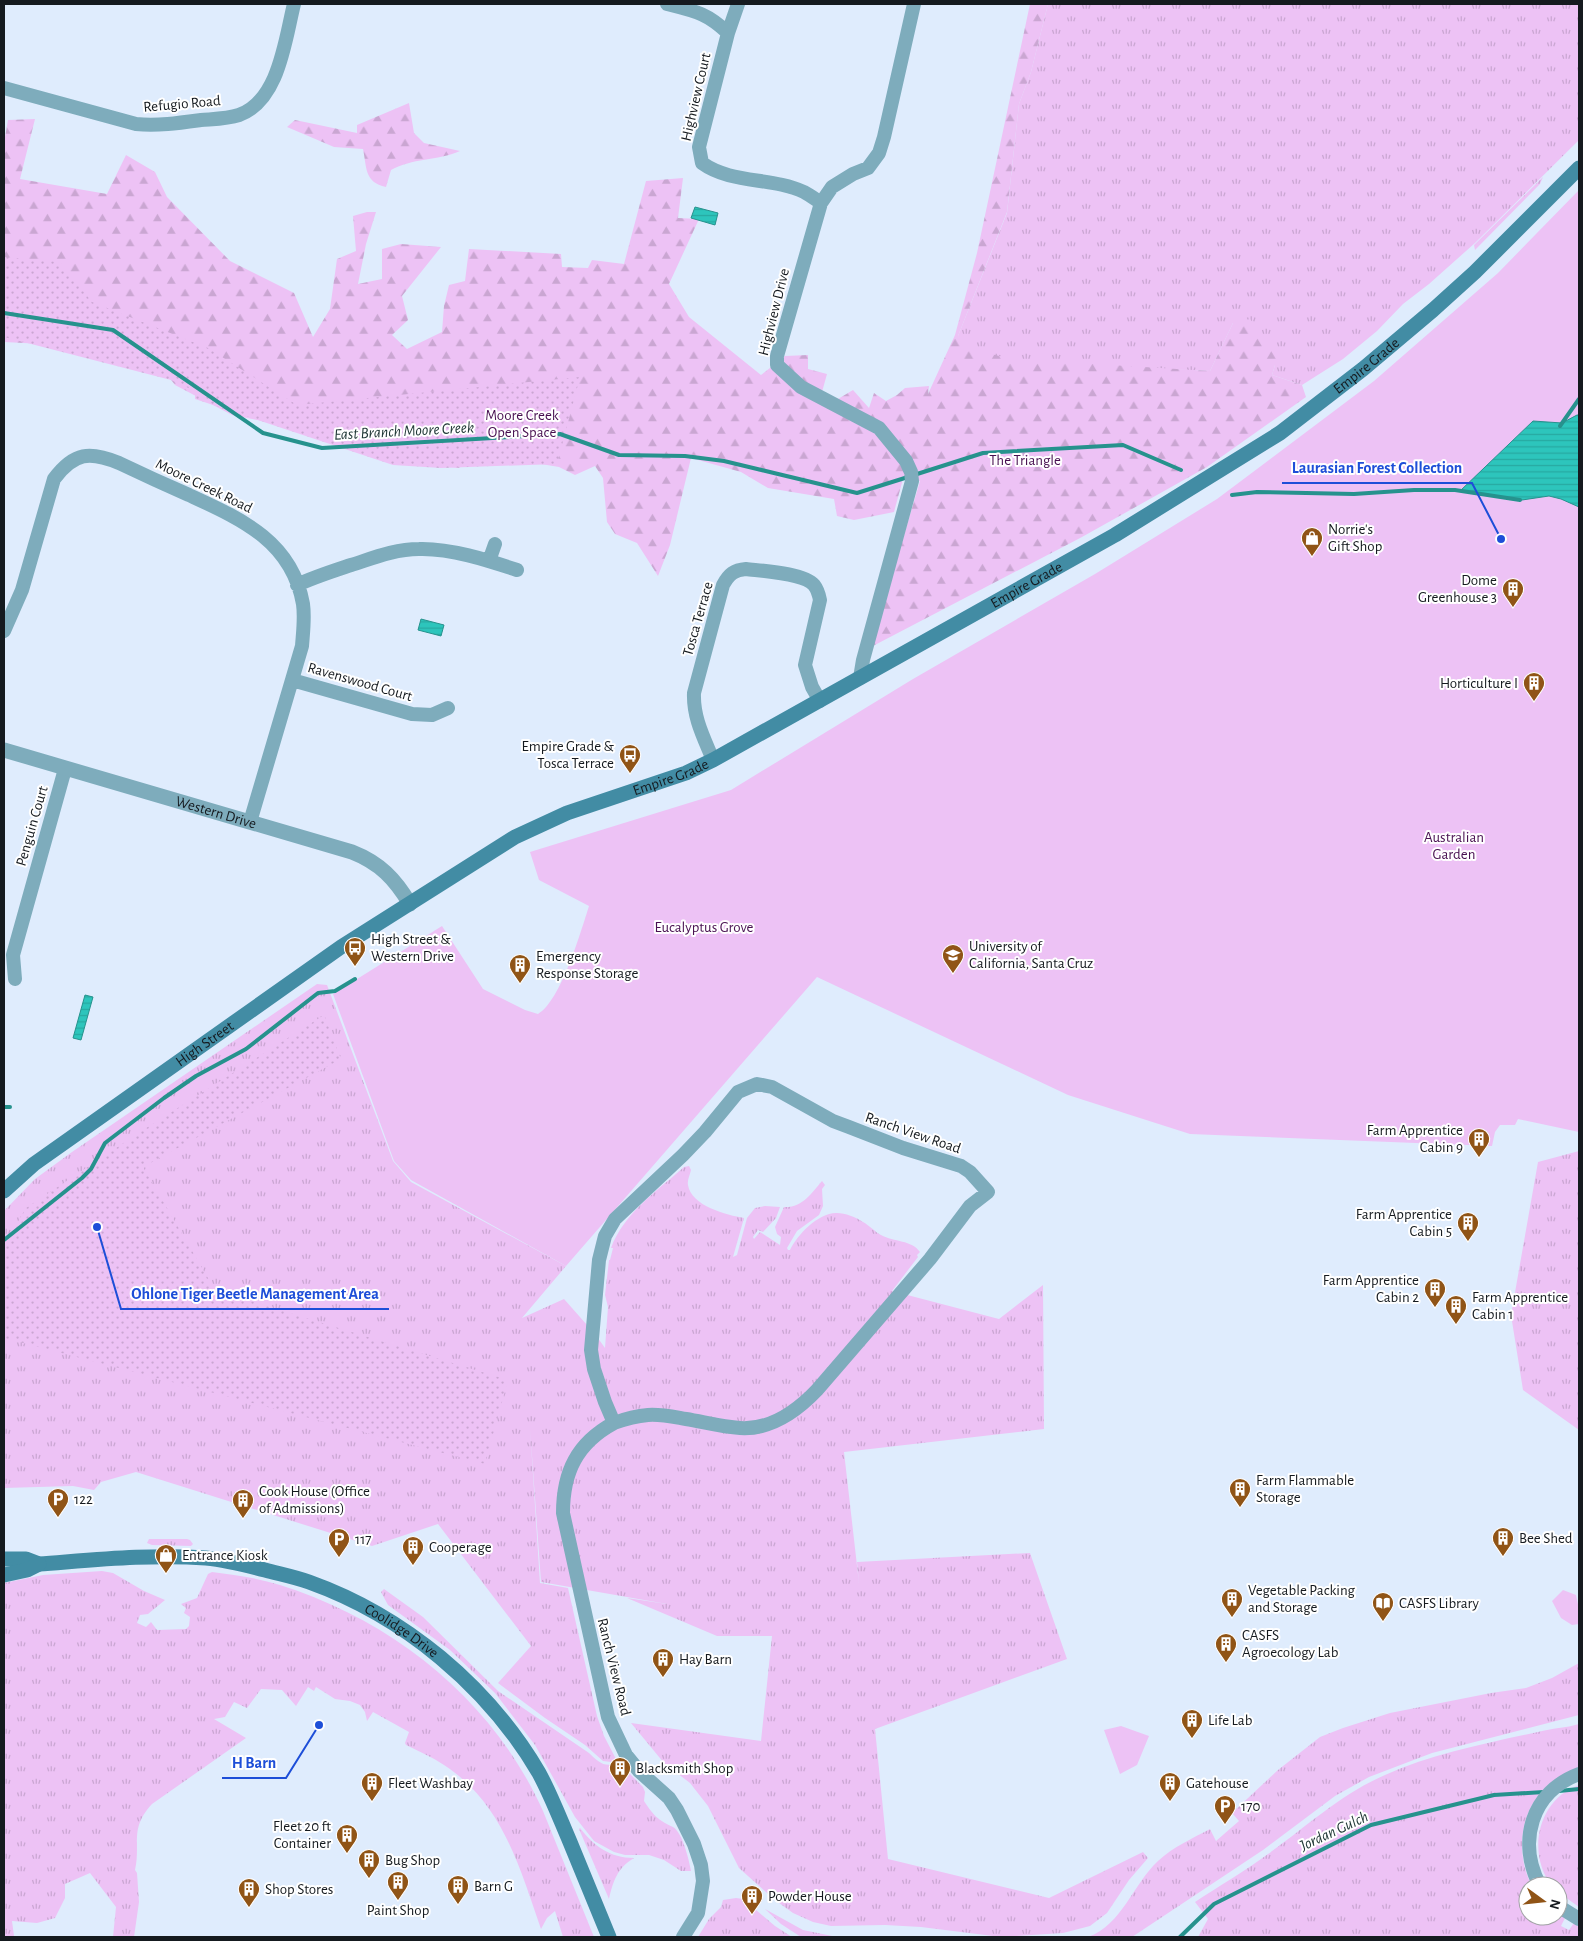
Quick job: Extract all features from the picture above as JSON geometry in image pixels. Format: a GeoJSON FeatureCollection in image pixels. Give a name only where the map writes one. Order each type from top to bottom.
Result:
{"type":"FeatureCollection","features":[{"type":"Feature","properties":{"kind":"main road","name":"Empire Grade"},"geometry":{"type":"LineString","coordinates":[[410,904],[515,837],[567,813],[677,776],[713,760],[1115,535],[1280,433],[1363,369],[1433,310],[1475,272],[1579,168]]}},
{"type":"Feature","properties":{"kind":"main road","name":"High Street"},"geometry":{"type":"LineString","coordinates":[[4,1191],[34,1164],[340,947],[410,904]]}},
{"type":"Feature","properties":{"kind":"main road","name":"Coolidge Drive"},"geometry":{"type":"LineString","coordinates":[[4,1575],[27,1570],[39,1564],[160,1557],[207,1558],[240,1564],[309,1582],[342,1596],[398,1626],[442,1660],[478,1692],[501,1718],[519,1743],[539,1774],[556,1808],[609,1937]]}},
{"type":"Feature","properties":{"kind":"main road","name":"Coolidge Drive"},"geometry":{"type":"LineString","coordinates":[[4,1559],[26,1559],[39,1564]]}},
{"type":"Feature","properties":{"kind":"street","name":"Refugio Road"},"geometry":{"type":"LineString","coordinates":[[4,88],[136,124],[152,126],[238,115],[253,108],[266,94],[274,80],[294,4]]}},
{"type":"Feature","properties":{"kind":"street"},"geometry":{"type":"LineString","coordinates":[[667,4],[703,14],[715,21],[728,33]]}},
{"type":"Feature","properties":{"kind":"street","name":"Highview Court"},"geometry":{"type":"LineString","coordinates":[[738,4],[728,33],[699,147],[702,163],[714,171],[803,192],[821,203]]}},
{"type":"Feature","properties":{"kind":"street","name":"Highview Drive"},"geometry":{"type":"LineString","coordinates":[[860,678],[863,660],[912,480],[912,472],[906,461],[879,428],[801,387],[777,365],[781,342],[821,203],[832,187],[853,174],[868,168],[878,153],[884,137],[914,4]]}},
{"type":"Feature","properties":{"kind":"street","name":"Moore Creek Road"},"geometry":{"type":"LineString","coordinates":[[4,631],[22,590],[54,478],[63,466],[75,458],[90,455],[103,456],[231,514],[260,533],[281,554],[297,585],[304,617],[302,646],[250,822]]}},
{"type":"Feature","properties":{"kind":"street"},"geometry":{"type":"LineString","coordinates":[[489,561],[494,544]]}},
{"type":"Feature","properties":{"kind":"street"},"geometry":{"type":"LineString","coordinates":[[297,585],[395,551],[419,549],[440,550],[489,561],[517,570]]}},
{"type":"Feature","properties":{"kind":"street","name":"Tosca Terrace"},"geometry":{"type":"LineString","coordinates":[[713,760],[695,717],[693,707],[694,693],[723,585],[729,575],[738,570],[746,569],[801,577],[814,585],[818,591],[820,600],[805,665],[812,687],[820,701]]}},
{"type":"Feature","properties":{"kind":"street","name":"Ravenswood Court"},"geometry":{"type":"LineString","coordinates":[[292,680],[412,714],[432,715],[448,708]]}},
{"type":"Feature","properties":{"kind":"street","name":"Western Drive"},"geometry":{"type":"LineString","coordinates":[[4,750],[366,857],[392,878],[410,904]]}},
{"type":"Feature","properties":{"kind":"street","name":"Penguin Court"},"geometry":{"type":"LineString","coordinates":[[15,979],[13,955],[65,769]]}},
{"type":"Feature","properties":{"kind":"street","name":"Ranch View Road"},"geometry":{"type":"LineString","coordinates":[[614,1423],[604,1402],[594,1369],[591,1350],[599,1260],[605,1236],[615,1219],[683,1155],[738,1092],[757,1084],[772,1087],[833,1120],[903,1148],[962,1166],[988,1192],[970,1206],[912,1280],[817,1390],[787,1416],[770,1423],[743,1428],[669,1416],[650,1415],[630,1418],[601,1430],[592,1438],[567,1474],[563,1491],[563,1513],[608,1717],[626,1755],[639,1771],[669,1798],[677,1810],[694,1844],[701,1865],[703,1881],[698,1913],[683,1937]]}},
{"type":"Feature","properties":{"kind":"street"},"geometry":{"type":"LineString","coordinates":[[1535,1876],[1528,1847],[1529,1831],[1534,1816],[1546,1796],[1561,1784],[1579,1774]]}},
{"type":"Feature","properties":{"kind":"street"},"geometry":{"type":"LineString","coordinates":[[1568,1912],[1579,1919]]}},
{"type":"Feature","properties":{"kind":"green space","name":"The Triangle"},"geometry":{"type":"Polygon","coordinates":[[[1030,4],[1048,4],[1031,72],[1019,104],[1007,212],[958,336],[964,347],[1011,359],[1210,371],[1233,323],[1250,319],[1283,365],[1275,365],[1272,375],[1302,385],[1306,397],[1207,467],[1082,537],[871,647],[920,481],[903,479],[894,512],[854,520],[837,516],[834,499],[768,488],[741,472],[691,458],[670,545],[658,576],[637,543],[615,534],[607,522],[603,478],[595,466],[575,475],[559,467],[535,463],[474,461],[458,468],[442,466],[330,434],[232,415],[175,385],[160,365],[63,345],[4,342],[4,143],[8,120],[35,119],[20,179],[107,194],[126,155],[155,172],[167,197],[230,261],[294,293],[313,337],[330,309],[337,259],[356,251],[353,216],[367,212],[376,212],[366,244],[358,284],[382,279],[382,249],[401,244],[441,247],[402,296],[408,320],[392,335],[407,349],[442,332],[444,306],[449,285],[465,281],[469,249],[561,254],[562,267],[588,268],[592,260],[624,264],[646,181],[683,178],[678,218],[699,219],[669,284],[689,317],[761,375],[785,356],[808,355],[808,369],[827,374],[822,392],[833,402],[853,390],[869,408],[874,393],[886,401],[905,388],[929,386],[928,394],[955,335],[977,253],[1030,4]]]}},
{"type":"Feature","properties":{"kind":"green space"},"geometry":{"type":"Polygon","coordinates":[[[1048,4],[1579,4],[1579,140],[1475,243],[1429,284],[1403,304],[1377,331],[1343,359],[1302,385],[1272,375],[1275,365],[1282,365],[1233,323],[1210,371],[962,360],[958,336],[1007,213],[1019,104],[1031,72],[1048,4]]]}},
{"type":"Feature","properties":{"kind":"green space"},"geometry":{"type":"Polygon","coordinates":[[[409,103],[414,133],[424,143],[460,151],[442,157],[399,166],[391,170],[386,187],[379,185],[370,178],[366,168],[363,149],[334,147],[287,127],[295,120],[357,133],[357,125],[409,103]]]}},
{"type":"Feature","properties":{"kind":"green space"},"geometry":{"type":"Polygon","coordinates":[[[1543,177],[1540,184],[1475,250],[1474,245],[1543,177]]]}},
{"type":"Feature","properties":{"kind":"green space"},"geometry":{"type":"Polygon","coordinates":[[[1579,190],[1579,1132],[1518,1119],[1515,1125],[1500,1125],[1495,1132],[1492,1146],[1190,1134],[1068,1095],[817,977],[566,1266],[411,1180],[394,1161],[333,994],[442,926],[483,989],[525,1010],[538,1014],[555,995],[562,981],[589,906],[539,880],[530,852],[731,790],[913,679],[1095,574],[1217,499],[1374,381],[1498,273],[1579,190]]]}},
{"type":"Feature","properties":{"kind":"green space","name":"Moore Creek Open Space"},"geometry":{"type":"Polygon","coordinates":[[[4,257],[60,262],[92,302],[208,348],[297,405],[580,377],[557,464],[441,468],[393,465],[195,399],[195,391],[171,380],[4,337],[4,257]]]}},
{"type":"Feature","properties":{"kind":"green space"},"geometry":{"type":"Polygon","coordinates":[[[317,984],[327,985],[393,1161],[411,1182],[566,1266],[522,1318],[564,1299],[605,1348],[608,1307],[605,1295],[609,1260],[613,1248],[611,1248],[617,1235],[642,1203],[684,1167],[689,1166],[691,1170],[688,1185],[696,1199],[728,1215],[744,1218],[733,1257],[737,1255],[747,1218],[755,1208],[765,1206],[780,1207],[776,1218],[763,1232],[758,1230],[753,1237],[754,1239],[760,1232],[780,1245],[781,1237],[777,1234],[775,1227],[784,1207],[801,1203],[822,1181],[825,1185],[822,1189],[823,1206],[819,1215],[797,1231],[787,1248],[788,1250],[790,1250],[803,1231],[816,1220],[823,1216],[840,1213],[857,1218],[881,1235],[908,1243],[920,1252],[892,1291],[999,1319],[1043,1285],[1044,1429],[844,1452],[859,1583],[857,1562],[1030,1553],[1067,1659],[875,1729],[888,1859],[1049,1898],[1143,1852],[1148,1858],[1129,1880],[1107,1913],[1090,1926],[1063,1933],[1001,1937],[921,1927],[885,1925],[831,1926],[813,1922],[793,1913],[775,1900],[739,1868],[708,1806],[690,1783],[664,1763],[631,1723],[761,1741],[772,1636],[717,1636],[627,1598],[667,1604],[541,1582],[530,1428],[540,1583],[568,1588],[597,1716],[604,1736],[616,1759],[611,1762],[603,1761],[585,1745],[498,1683],[531,1646],[438,1524],[372,1546],[136,1472],[101,1482],[94,1490],[73,1486],[4,1488],[4,1211],[35,1179],[72,1152],[317,984]]]}},
{"type":"Feature","properties":{"kind":"green space"},"geometry":{"type":"Polygon","coordinates":[[[324,1015],[341,1059],[143,1167],[215,1290],[508,1380],[485,1464],[4,1338],[4,1245],[26,1208],[140,1132],[324,1015]]]}},
{"type":"Feature","properties":{"kind":"green space"},"geometry":{"type":"Polygon","coordinates":[[[1579,1151],[1579,1430],[1523,1390],[1511,1315],[1538,1162],[1579,1151]]]}},
{"type":"Feature","properties":{"kind":"green space"},"geometry":{"type":"Polygon","coordinates":[[[149,1539],[187,1539],[193,1544],[191,1546],[152,1545],[147,1543],[149,1539]]]}},
{"type":"Feature","properties":{"kind":"green space"},"geometry":{"type":"Polygon","coordinates":[[[102,1571],[113,1573],[144,1591],[165,1600],[148,1614],[140,1615],[137,1623],[146,1627],[151,1622],[157,1630],[186,1629],[189,1626],[190,1617],[184,1613],[186,1608],[181,1604],[197,1598],[208,1574],[212,1572],[280,1585],[322,1600],[362,1620],[400,1643],[436,1670],[468,1700],[497,1734],[522,1771],[543,1811],[594,1937],[563,1937],[555,1911],[547,1918],[541,1929],[516,1860],[495,1817],[481,1798],[464,1781],[444,1765],[406,1745],[409,1732],[373,1712],[367,1721],[365,1712],[360,1705],[350,1701],[335,1699],[316,1687],[314,1691],[308,1687],[296,1706],[282,1690],[261,1689],[247,1708],[234,1702],[225,1717],[214,1719],[246,1738],[152,1804],[145,1813],[140,1821],[137,1836],[135,1870],[137,1873],[139,1902],[134,1937],[113,1937],[116,1907],[90,1873],[65,1884],[65,1898],[55,1918],[37,1923],[12,1921],[14,1936],[4,1937],[4,1583],[43,1575],[102,1571]]]}},
{"type":"Feature","properties":{"kind":"green space"},"geometry":{"type":"Polygon","coordinates":[[[384,1589],[423,1617],[498,1691],[589,1753],[599,1762],[610,1765],[618,1762],[643,1787],[645,1792],[644,1801],[653,1814],[677,1830],[685,1848],[691,1871],[681,1871],[664,1860],[649,1855],[625,1855],[614,1852],[594,1841],[575,1817],[535,1745],[495,1693],[450,1650],[388,1605],[381,1592],[384,1589]]]}},
{"type":"Feature","properties":{"kind":"green space"},"geometry":{"type":"Polygon","coordinates":[[[1563,1590],[1576,1595],[1579,1609],[1579,1624],[1572,1625],[1561,1618],[1552,1601],[1563,1590]]]}},
{"type":"Feature","properties":{"kind":"green space"},"geometry":{"type":"Polygon","coordinates":[[[1579,1663],[1579,1715],[1432,1753],[1369,1777],[1335,1796],[1263,1850],[1132,1937],[1088,1937],[1110,1923],[1149,1870],[1158,1861],[1177,1847],[1210,1829],[1216,1841],[1239,1821],[1232,1813],[1278,1770],[1320,1737],[1390,1713],[1526,1688],[1552,1678],[1579,1663]]]}},
{"type":"Feature","properties":{"kind":"green space"},"geometry":{"type":"Polygon","coordinates":[[[1579,1724],[1579,1767],[1558,1777],[1541,1792],[1527,1816],[1522,1844],[1523,1859],[1527,1876],[1518,1876],[1518,1926],[1561,1926],[1569,1930],[1574,1923],[1579,1927],[1579,1937],[1198,1937],[1208,1919],[1195,1902],[1259,1860],[1339,1801],[1369,1783],[1403,1768],[1441,1755],[1499,1740],[1579,1724]]]}},
{"type":"Feature","properties":{"kind":"green space"},"geometry":{"type":"Polygon","coordinates":[[[1121,1726],[1149,1736],[1137,1765],[1120,1774],[1104,1730],[1121,1726]]]}},
{"type":"Feature","properties":{"kind":"green space"},"geometry":{"type":"Polygon","coordinates":[[[1579,1785],[1579,1907],[1568,1899],[1568,1876],[1546,1876],[1539,1858],[1540,1828],[1554,1802],[1565,1792],[1579,1785]]]}},
{"type":"Feature","properties":{"kind":"green space"},"geometry":{"type":"Polygon","coordinates":[[[579,1829],[603,1850],[617,1856],[634,1858],[623,1866],[612,1887],[609,1899],[579,1829]]]}},
{"type":"Feature","properties":{"kind":"green space"},"geometry":{"type":"Polygon","coordinates":[[[743,1899],[775,1926],[792,1937],[698,1937],[709,1919],[721,1907],[723,1900],[743,1899]]]}},
{"type":"Feature","properties":{"kind":"green space"},"geometry":{"type":"Polygon","coordinates":[[[765,1909],[803,1930],[837,1937],[801,1937],[781,1924],[765,1909]]]}},
{"type":"Feature","properties":{"kind":"shaded area"},"geometry":{"type":"Polygon","coordinates":[[[695,207],[718,213],[715,225],[691,218],[695,207]]]}},
{"type":"Feature","properties":{"kind":"shaded area"},"geometry":{"type":"Polygon","coordinates":[[[1579,415],[1579,507],[1549,496],[1522,500],[1460,491],[1533,421],[1562,423],[1579,415]]]}},
{"type":"Feature","properties":{"kind":"shaded area"},"geometry":{"type":"Polygon","coordinates":[[[421,619],[444,625],[441,636],[418,630],[421,619]]]}},
{"type":"Feature","properties":{"kind":"shaded area"},"geometry":{"type":"Polygon","coordinates":[[[85,995],[93,997],[81,1040],[73,1038],[85,995]]]}},
{"type":"Feature","properties":{"kind":"waterway","name":"East Branch Moore Creek"},"geometry":{"type":"LineString","coordinates":[[4,313],[113,330],[263,433],[322,448],[560,434],[619,455],[685,456],[724,461],[857,493],[908,477]]}},
{"type":"Feature","properties":{"kind":"waterway"},"geometry":{"type":"LineString","coordinates":[[1560,426],[1579,399]]}},
{"type":"Feature","properties":{"kind":"waterway","name":"East Branch Moore Creek"},"geometry":{"type":"LineString","coordinates":[[914,475],[983,453],[1123,445],[1181,470]]}},
{"type":"Feature","properties":{"kind":"waterway","name":"East Branch Moore Creek"},"geometry":{"type":"LineString","coordinates":[[1232,495],[1257,492],[1354,494],[1414,490],[1455,490],[1520,500]]}},
{"type":"Feature","properties":{"kind":"waterway"},"geometry":{"type":"LineString","coordinates":[[4,1240],[82,1178],[91,1169],[105,1143],[164,1098],[196,1076],[246,1049],[318,993],[335,991],[355,979]]}},
{"type":"Feature","properties":{"kind":"waterway"},"geometry":{"type":"LineString","coordinates":[[4,1107],[10,1107]]}},
{"type":"Feature","properties":{"kind":"waterway","name":"Jordan Gulch"},"geometry":{"type":"LineString","coordinates":[[1559,1791],[1579,1789]]}},
{"type":"Feature","properties":{"kind":"waterway","name":"Jordan Gulch"},"geometry":{"type":"LineString","coordinates":[[1180,1937],[1214,1904],[1371,1825],[1494,1795],[1544,1792]]}},
{"type":"Feature","properties":{"kind":"place","name":"Laurasian Forest Collection"},"geometry":{"type":"Point","coordinates":[1501,539]}},
{"type":"Feature","properties":{"kind":"place","name":"Norrie's Gift Shop"},"geometry":{"type":"Point","coordinates":[1312,557]}},
{"type":"Feature","properties":{"kind":"place","name":"Dome Greenhouse 3"},"geometry":{"type":"Point","coordinates":[1513,608]}},
{"type":"Feature","properties":{"kind":"place","name":"Horticulture I"},"geometry":{"type":"Point","coordinates":[1534,702]}},
{"type":"Feature","properties":{"kind":"place","name":"Empire Grade & Tosca Terrace"},"geometry":{"type":"Point","coordinates":[630,774]}},
{"type":"Feature","properties":{"kind":"place","name":"High Street & Western Drive"},"geometry":{"type":"Point","coordinates":[355,967]}},
{"type":"Feature","properties":{"kind":"place","name":"University of California, Santa Cruz"},"geometry":{"type":"Point","coordinates":[953,974]}},
{"type":"Feature","properties":{"kind":"place","name":"Emergency Response Storage"},"geometry":{"type":"Point","coordinates":[520,984]}},
{"type":"Feature","properties":{"kind":"place","name":"Farm Apprentice Cabin 9"},"geometry":{"type":"Point","coordinates":[1479,1158]}},
{"type":"Feature","properties":{"kind":"place","name":"Ohlone Tiger Beetle Management Area"},"geometry":{"type":"Point","coordinates":[97,1227]}},
{"type":"Feature","properties":{"kind":"place","name":"Farm Apprentice Cabin 5"},"geometry":{"type":"Point","coordinates":[1468,1242]}},
{"type":"Feature","properties":{"kind":"place","name":"Farm Apprentice Cabin 2"},"geometry":{"type":"Point","coordinates":[1435,1308]}},
{"type":"Feature","properties":{"kind":"place","name":"Farm Apprentice Cabin 1"},"geometry":{"type":"Point","coordinates":[1456,1325]}},
{"type":"Feature","properties":{"kind":"place","name":"Farm Flammable Storage"},"geometry":{"type":"Point","coordinates":[1240,1508]}},
{"type":"Feature","properties":{"kind":"place","name":"122"},"geometry":{"type":"Point","coordinates":[58,1518]}},
{"type":"Feature","properties":{"kind":"place","name":"Cook House (Office of Admissions)"},"geometry":{"type":"Point","coordinates":[243,1519]}},
{"type":"Feature","properties":{"kind":"place","name":"Bee Shed"},"geometry":{"type":"Point","coordinates":[1503,1557]}},
{"type":"Feature","properties":{"kind":"place","name":"117"},"geometry":{"type":"Point","coordinates":[339,1558]}},
{"type":"Feature","properties":{"kind":"place","name":"Cooperage"},"geometry":{"type":"Point","coordinates":[413,1566]}},
{"type":"Feature","properties":{"kind":"place","name":"Entrance Kiosk"},"geometry":{"type":"Point","coordinates":[166,1574]}},
{"type":"Feature","properties":{"kind":"place","name":"Vegetable Packing and Storage"},"geometry":{"type":"Point","coordinates":[1232,1618]}},
{"type":"Feature","properties":{"kind":"place","name":"CASFS Library"},"geometry":{"type":"Point","coordinates":[1383,1622]}},
{"type":"Feature","properties":{"kind":"place","name":"CASFS Agroecology Lab"},"geometry":{"type":"Point","coordinates":[1226,1663]}},
{"type":"Feature","properties":{"kind":"place","name":"Hay Barn"},"geometry":{"type":"Point","coordinates":[663,1678]}},
{"type":"Feature","properties":{"kind":"place","name":"H Barn"},"geometry":{"type":"Point","coordinates":[319,1725]}},
{"type":"Feature","properties":{"kind":"place","name":"Life Lab"},"geometry":{"type":"Point","coordinates":[1192,1739]}},
{"type":"Feature","properties":{"kind":"place","name":"Blacksmith Shop"},"geometry":{"type":"Point","coordinates":[620,1787]}},
{"type":"Feature","properties":{"kind":"place","name":"Fleet Washbay"},"geometry":{"type":"Point","coordinates":[372,1802]}},
{"type":"Feature","properties":{"kind":"place","name":"Gatehouse"},"geometry":{"type":"Point","coordinates":[1170,1802]}},
{"type":"Feature","properties":{"kind":"place","name":"170"},"geometry":{"type":"Point","coordinates":[1225,1825]}},
{"type":"Feature","properties":{"kind":"place","name":"Fleet 20 ft Container"},"geometry":{"type":"Point","coordinates":[347,1854]}},
{"type":"Feature","properties":{"kind":"place","name":"Bug Shop"},"geometry":{"type":"Point","coordinates":[369,1879]}},
{"type":"Feature","properties":{"kind":"place","name":"Paint Shop"},"geometry":{"type":"Point","coordinates":[398,1901]}},
{"type":"Feature","properties":{"kind":"place","name":"Barn G"},"geometry":{"type":"Point","coordinates":[458,1905]}},
{"type":"Feature","properties":{"kind":"place","name":"Shop Stores"},"geometry":{"type":"Point","coordinates":[249,1908]}},
{"type":"Feature","properties":{"kind":"place","name":"Powder House"},"geometry":{"type":"Point","coordinates":[752,1915]}},
{"type":"Feature","properties":{"kind":"park label","name":"Australian Garden"},"geometry":{"type":"Point","coordinates":[1454,846]}},
{"type":"Feature","properties":{"kind":"park label","name":"Eucalyptus Grove"},"geometry":{"type":"Point","coordinates":[704,927]}}]}
